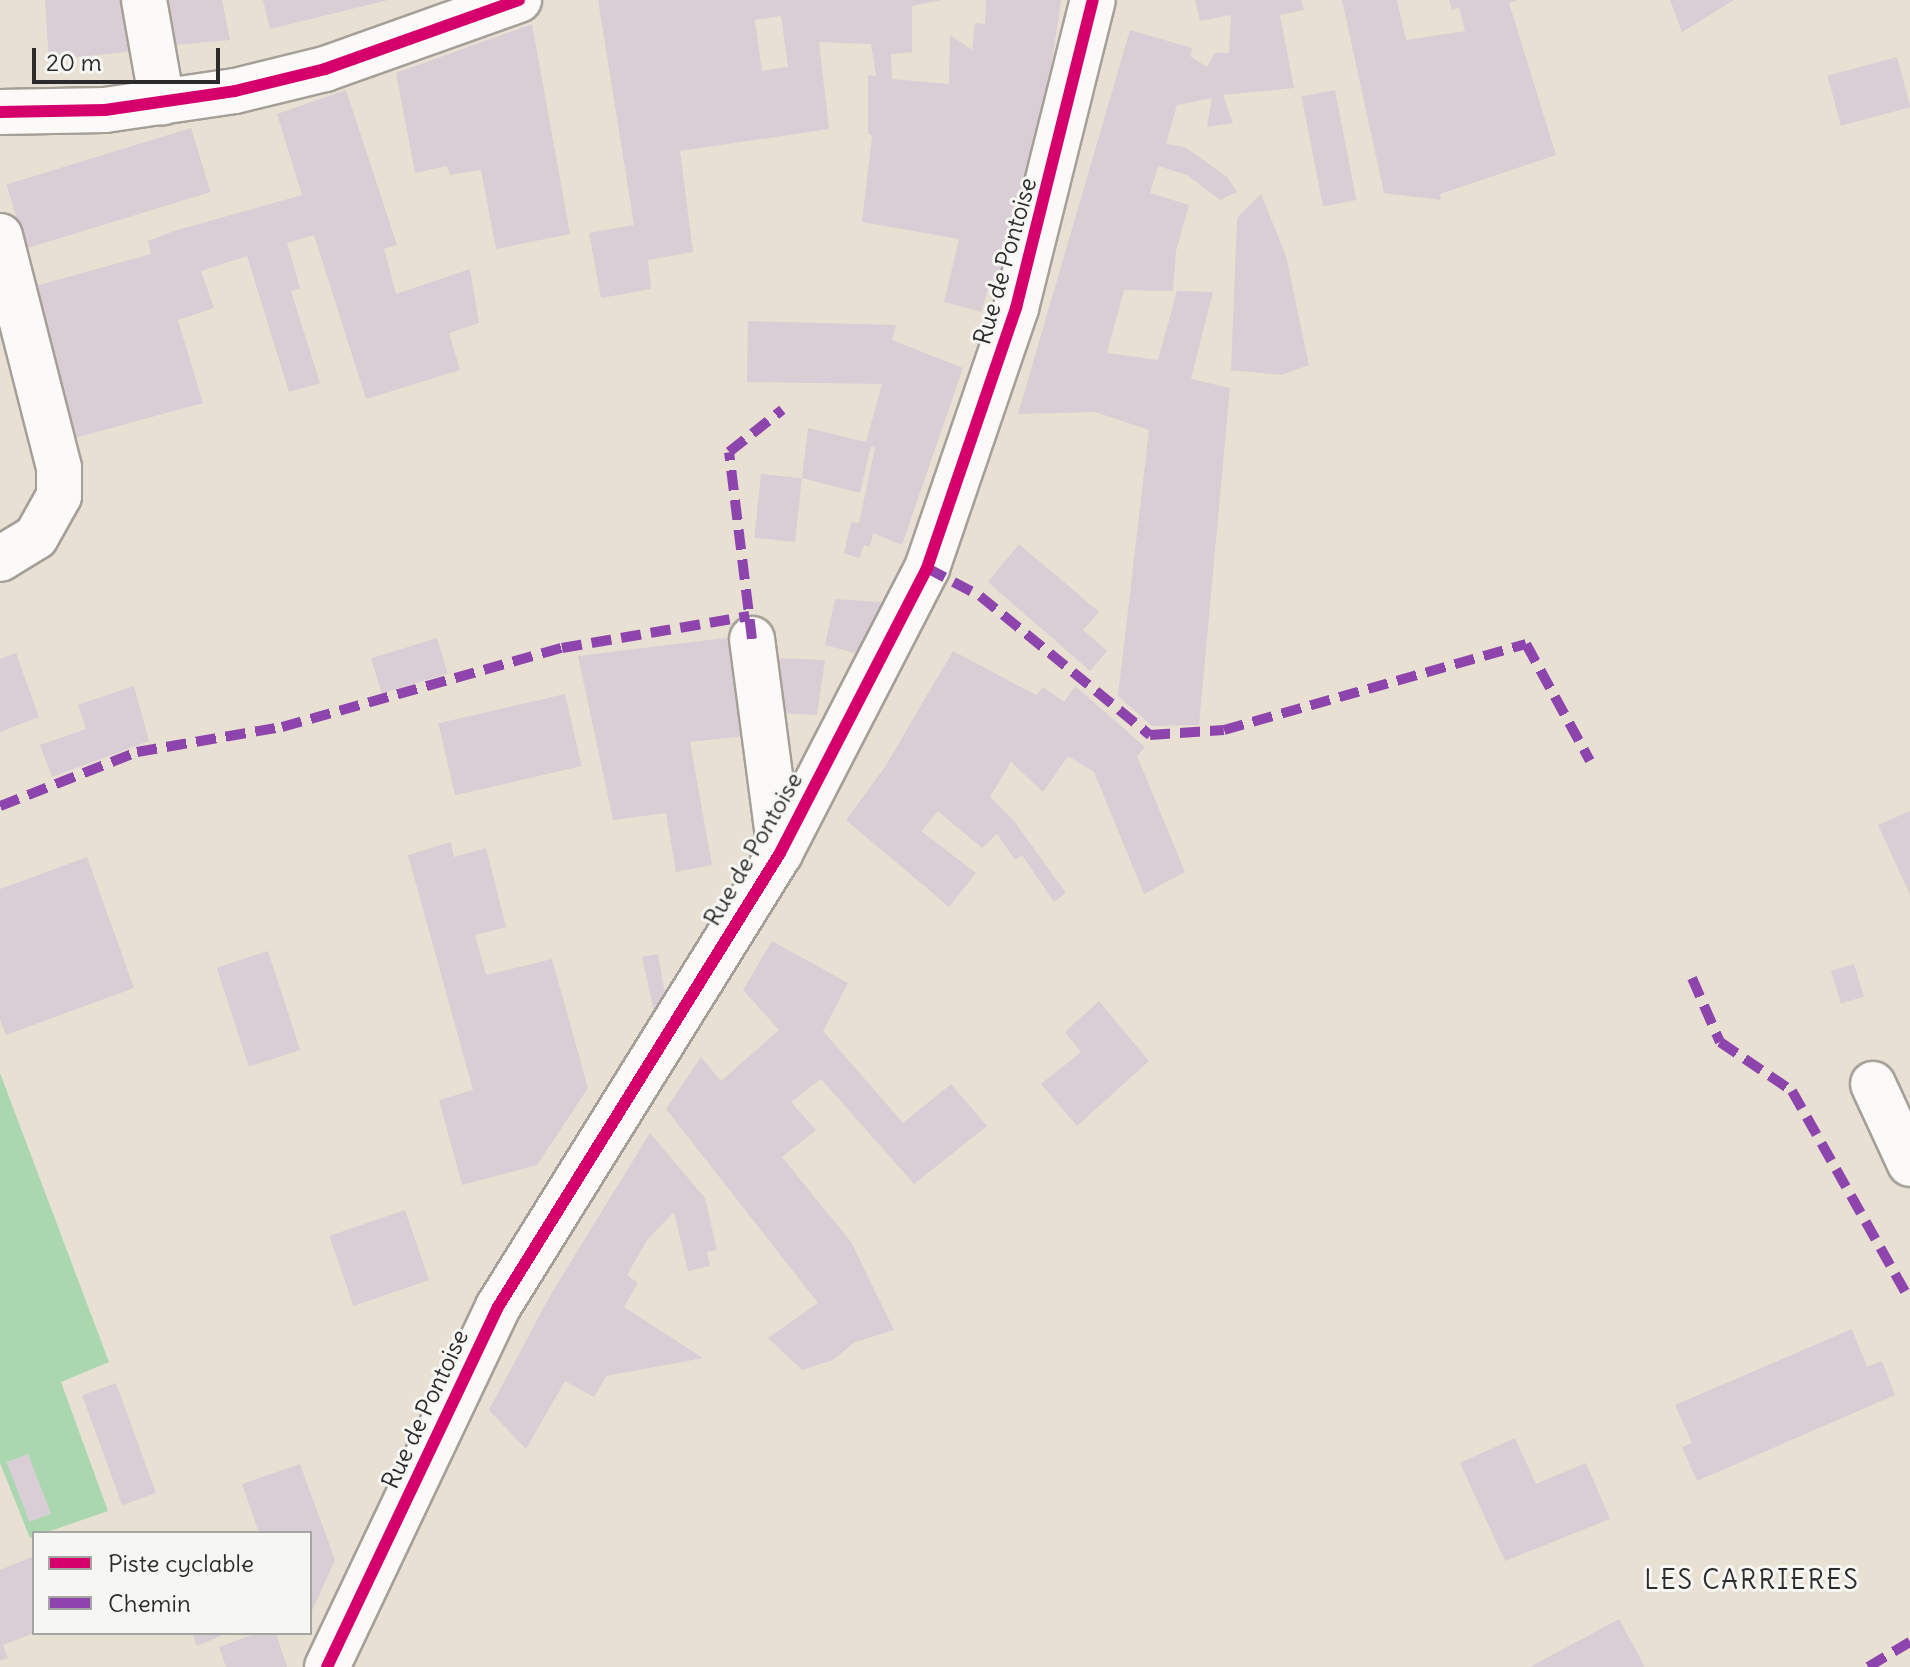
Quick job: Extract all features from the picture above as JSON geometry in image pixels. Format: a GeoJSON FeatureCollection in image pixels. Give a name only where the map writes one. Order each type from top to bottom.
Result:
{"type":"FeatureCollection","features":[{"type":"Feature","properties":{"kind":"street"},"geometry":{"type":"LineString","coordinates":[[144,0],[162,102]]}},
{"type":"Feature","properties":{"kind":"street"},"geometry":{"type":"LineString","coordinates":[[0,112],[105,110],[162,102],[325,69],[519,0]]}},
{"type":"Feature","properties":{"kind":"street","name":"Rue de Pontoise"},"geometry":{"type":"LineString","coordinates":[[327,1667],[498,1307],[780,853],[880,666],[962,475],[1016,308],[1093,0]]}},
{"type":"Feature","properties":{"kind":"street"},"geometry":{"type":"LineString","coordinates":[[0,236],[59,468],[59,496],[36,537],[0,559]]}},
{"type":"Feature","properties":{"kind":"street"},"geometry":{"type":"LineString","coordinates":[[752,639],[780,853]]}},
{"type":"Feature","properties":{"kind":"street"},"geometry":{"type":"LineString","coordinates":[[1873,1084],[1910,1164]]}},
{"type":"Feature","properties":{"kind":"green space"},"geometry":{"type":"Polygon","coordinates":[[[0,1073],[109,1362],[61,1382],[108,1511],[50,1531],[32,1531],[30,1538],[0,1463],[0,1073]]]}},
{"type":"Feature","properties":{"kind":"building"},"geometry":{"type":"Polygon","coordinates":[[[45,0],[127,0],[136,51],[49,60],[45,0]]]}},
{"type":"Feature","properties":{"kind":"building"},"geometry":{"type":"Polygon","coordinates":[[[165,0],[222,0],[230,40],[174,45],[165,0]]]}},
{"type":"Feature","properties":{"kind":"building"},"geometry":{"type":"Polygon","coordinates":[[[263,0],[388,0],[270,29],[263,0]]]}},
{"type":"Feature","properties":{"kind":"building"},"geometry":{"type":"Polygon","coordinates":[[[598,0],[942,0],[912,6],[912,52],[891,54],[892,79],[949,84],[950,35],[972,50],[975,23],[985,24],[986,0],[1061,0],[1039,151],[1003,282],[991,280],[981,312],[944,302],[959,239],[862,222],[872,136],[868,134],[868,75],[876,76],[871,44],[819,42],[829,129],[680,151],[693,252],[648,260],[651,289],[601,298],[589,233],[634,225],[598,0]],[[781,16],[755,20],[762,71],[788,67],[781,16]]]}},
{"type":"Feature","properties":{"kind":"building"},"geometry":{"type":"Polygon","coordinates":[[[1195,0],[1301,0],[1304,10],[1280,15],[1294,88],[1223,95],[1233,123],[1207,127],[1212,98],[1177,105],[1166,144],[1185,147],[1227,177],[1237,192],[1220,200],[1187,175],[1158,166],[1150,193],[1189,205],[1176,251],[1173,291],[1124,290],[1107,353],[1158,360],[1177,291],[1213,292],[1191,379],[1230,388],[1199,725],[1152,726],[1118,696],[1149,430],[1095,412],[1018,414],[1130,30],[1192,48],[1190,56],[1207,67],[1215,53],[1229,53],[1231,15],[1200,21],[1195,0]]]}},
{"type":"Feature","properties":{"kind":"building"},"geometry":{"type":"Polygon","coordinates":[[[1342,0],[1397,0],[1406,40],[1465,31],[1459,7],[1452,10],[1449,0],[1518,0],[1509,3],[1556,155],[1440,194],[1441,200],[1384,193],[1342,0]]]}},
{"type":"Feature","properties":{"kind":"building"},"geometry":{"type":"Polygon","coordinates":[[[1670,0],[1734,0],[1682,32],[1670,0]]]}},
{"type":"Feature","properties":{"kind":"building"},"geometry":{"type":"Polygon","coordinates":[[[532,24],[570,234],[496,249],[481,170],[450,175],[447,166],[415,173],[396,73],[532,24]]]}},
{"type":"Feature","properties":{"kind":"building"},"geometry":{"type":"Polygon","coordinates":[[[1897,57],[1910,107],[1841,126],[1827,76],[1897,57]]]}},
{"type":"Feature","properties":{"kind":"building"},"geometry":{"type":"Polygon","coordinates":[[[346,90],[397,245],[384,249],[396,294],[470,269],[479,323],[449,333],[460,370],[366,399],[314,235],[287,243],[300,288],[291,291],[320,383],[289,392],[247,256],[201,271],[214,308],[178,320],[203,403],[71,439],[32,287],[151,254],[148,241],[174,231],[302,195],[277,114],[346,90]]]}},
{"type":"Feature","properties":{"kind":"building"},"geometry":{"type":"Polygon","coordinates":[[[1335,90],[1356,200],[1323,206],[1302,96],[1335,90]]]}},
{"type":"Feature","properties":{"kind":"building"},"geometry":{"type":"Polygon","coordinates":[[[191,128],[211,192],[26,249],[6,184],[191,128]]]}},
{"type":"Feature","properties":{"kind":"building"},"geometry":{"type":"Polygon","coordinates":[[[1261,194],[1286,256],[1309,365],[1281,375],[1231,370],[1237,218],[1261,194]]]}},
{"type":"Feature","properties":{"kind":"building"},"geometry":{"type":"Polygon","coordinates":[[[748,321],[896,325],[892,340],[963,368],[902,545],[873,533],[870,547],[864,545],[859,558],[844,553],[851,522],[859,523],[875,448],[871,446],[860,493],[802,478],[808,428],[866,442],[882,384],[747,382],[748,321]]]}},
{"type":"Feature","properties":{"kind":"building"},"geometry":{"type":"Polygon","coordinates":[[[761,474],[802,478],[795,542],[754,538],[761,474]]]}},
{"type":"Feature","properties":{"kind":"building"},"geometry":{"type":"Polygon","coordinates":[[[1019,544],[1099,612],[1083,630],[1107,651],[1090,671],[988,582],[1019,544]]]}},
{"type":"Feature","properties":{"kind":"building"},"geometry":{"type":"Polygon","coordinates":[[[835,599],[881,602],[862,655],[825,645],[835,599]]]}},
{"type":"Feature","properties":{"kind":"building"},"geometry":{"type":"Polygon","coordinates":[[[733,637],[746,736],[690,742],[712,865],[676,872],[666,813],[613,820],[578,656],[733,637]]]}},
{"type":"Feature","properties":{"kind":"building"},"geometry":{"type":"Polygon","coordinates":[[[437,638],[448,673],[382,694],[371,658],[437,638]]]}},
{"type":"Feature","properties":{"kind":"building"},"geometry":{"type":"Polygon","coordinates":[[[953,651],[1036,695],[1043,687],[1064,702],[1075,686],[1145,747],[1137,756],[1185,872],[1144,894],[1094,772],[1068,756],[1043,792],[1011,762],[990,797],[1014,821],[1066,893],[1054,902],[1022,855],[1015,860],[997,834],[982,848],[938,811],[921,831],[976,873],[949,907],[846,820],[885,767],[953,651]]]}},
{"type":"Feature","properties":{"kind":"building"},"geometry":{"type":"Polygon","coordinates":[[[16,653],[39,717],[0,732],[0,659],[16,653]]]}},
{"type":"Feature","properties":{"kind":"building"},"geometry":{"type":"Polygon","coordinates":[[[774,658],[825,660],[817,715],[778,713],[774,658]]]}},
{"type":"Feature","properties":{"kind":"building"},"geometry":{"type":"Polygon","coordinates":[[[134,686],[149,741],[52,777],[40,745],[86,729],[78,705],[134,686]]]}},
{"type":"Feature","properties":{"kind":"building"},"geometry":{"type":"Polygon","coordinates":[[[565,694],[582,766],[455,795],[438,723],[565,694]]]}},
{"type":"Feature","properties":{"kind":"building"},"geometry":{"type":"Polygon","coordinates":[[[1910,811],[1910,895],[1878,825],[1910,811]]]}},
{"type":"Feature","properties":{"kind":"building"},"geometry":{"type":"Polygon","coordinates":[[[451,842],[454,857],[486,848],[506,927],[475,935],[486,975],[552,959],[588,1088],[537,1165],[462,1185],[439,1100],[473,1090],[408,855],[451,842]]]}},
{"type":"Feature","properties":{"kind":"building"},"geometry":{"type":"Polygon","coordinates":[[[87,857],[134,988],[6,1035],[0,1019],[0,889],[87,857]]]}},
{"type":"Feature","properties":{"kind":"building"},"geometry":{"type":"Polygon","coordinates":[[[772,941],[848,983],[823,1031],[903,1123],[951,1084],[987,1126],[914,1184],[821,1079],[791,1102],[816,1130],[782,1157],[851,1242],[894,1330],[855,1342],[833,1360],[802,1370],[768,1338],[818,1303],[666,1109],[701,1057],[721,1081],[779,1030],[743,990],[772,941]]]}},
{"type":"Feature","properties":{"kind":"building"},"geometry":{"type":"Polygon","coordinates":[[[268,951],[300,1050],[249,1067],[217,968],[268,951]]]}},
{"type":"Feature","properties":{"kind":"building"},"geometry":{"type":"Polygon","coordinates":[[[658,954],[665,994],[654,1011],[642,957],[658,954]]]}},
{"type":"Feature","properties":{"kind":"building"},"geometry":{"type":"Polygon","coordinates":[[[1854,964],[1864,997],[1841,1004],[1831,971],[1854,964]]]}},
{"type":"Feature","properties":{"kind":"building"},"geometry":{"type":"Polygon","coordinates":[[[1099,1001],[1149,1061],[1077,1126],[1041,1084],[1081,1052],[1065,1032],[1099,1001]]]}},
{"type":"Feature","properties":{"kind":"building"},"geometry":{"type":"Polygon","coordinates":[[[650,1133],[705,1198],[717,1250],[707,1252],[710,1266],[688,1271],[674,1212],[647,1240],[627,1275],[638,1283],[624,1307],[703,1358],[606,1376],[594,1397],[565,1381],[526,1449],[489,1410],[551,1294],[650,1133]]]}},
{"type":"Feature","properties":{"kind":"building"},"geometry":{"type":"Polygon","coordinates":[[[405,1210],[429,1280],[353,1306],[329,1236],[405,1210]]]}},
{"type":"Feature","properties":{"kind":"building"},"geometry":{"type":"Polygon","coordinates":[[[1852,1329],[1867,1367],[1882,1361],[1895,1395],[1697,1481],[1682,1447],[1692,1443],[1675,1405],[1852,1329]]]}},
{"type":"Feature","properties":{"kind":"building"},"geometry":{"type":"Polygon","coordinates":[[[116,1383],[156,1493],[122,1505],[82,1395],[116,1383]]]}},
{"type":"Feature","properties":{"kind":"building"},"geometry":{"type":"Polygon","coordinates":[[[1515,1438],[1536,1484],[1586,1463],[1610,1519],[1505,1561],[1460,1463],[1515,1438]]]}},
{"type":"Feature","properties":{"kind":"building"},"geometry":{"type":"Polygon","coordinates":[[[28,1454],[51,1514],[29,1522],[7,1462],[28,1454]]]}},
{"type":"Feature","properties":{"kind":"building"},"geometry":{"type":"Polygon","coordinates":[[[300,1464],[335,1560],[312,1611],[312,1531],[258,1531],[242,1484],[300,1464]]]}},
{"type":"Feature","properties":{"kind":"building"},"geometry":{"type":"Polygon","coordinates":[[[32,1557],[32,1634],[3,1645],[8,1658],[0,1661],[0,1570],[32,1557]]]}},
{"type":"Feature","properties":{"kind":"building"},"geometry":{"type":"Polygon","coordinates":[[[1619,1619],[1645,1667],[1530,1667],[1595,1632],[1619,1619]]]}},
{"type":"Feature","properties":{"kind":"building"},"geometry":{"type":"Polygon","coordinates":[[[193,1635],[223,1635],[197,1646],[193,1635]]]}},
{"type":"Feature","properties":{"kind":"building"},"geometry":{"type":"Polygon","coordinates":[[[252,1635],[277,1635],[287,1667],[226,1667],[219,1647],[252,1635]]]}},
{"type":"Feature","properties":{"kind":"marked path"},"geometry":{"type":"LineString","coordinates":[[752,639],[729,452],[782,410]]}},
{"type":"Feature","properties":{"kind":"marked path"},"geometry":{"type":"LineString","coordinates":[[927,568],[980,596],[1150,735],[1224,730],[1526,644],[1590,761]]}},
{"type":"Feature","properties":{"kind":"marked path"},"geometry":{"type":"LineString","coordinates":[[0,806],[137,752],[282,727],[562,648],[749,616]]}},
{"type":"Feature","properties":{"kind":"marked path"},"geometry":{"type":"LineString","coordinates":[[1692,978],[1720,1042],[1792,1091],[1910,1300]]}},
{"type":"Feature","properties":{"kind":"marked path"},"geometry":{"type":"LineString","coordinates":[[1868,1667],[1910,1642]]}},
{"type":"Feature","properties":{"kind":"cycle path"},"geometry":{"type":"LineString","coordinates":[[0,112],[105,110],[235,91],[325,69],[519,0]]}},
{"type":"Feature","properties":{"kind":"cycle path"},"geometry":{"type":"LineString","coordinates":[[327,1667],[498,1307],[780,853],[927,568],[1016,308],[1093,0]]}},
{"type":"Feature","properties":{"kind":"district","name":"LES CARRIERES"},"geometry":{"type":"Point","coordinates":[1752,1580]}}]}
